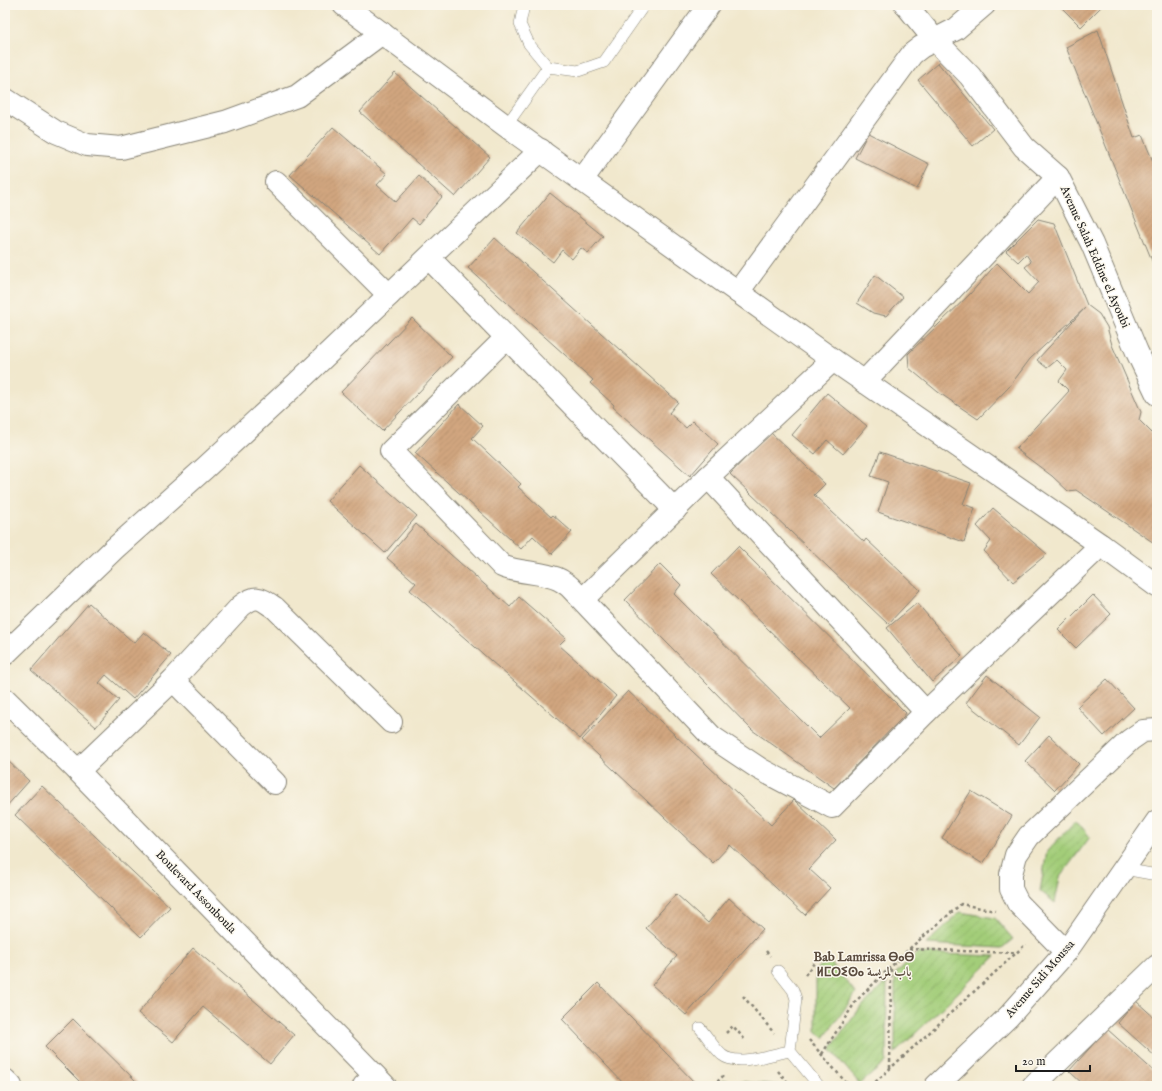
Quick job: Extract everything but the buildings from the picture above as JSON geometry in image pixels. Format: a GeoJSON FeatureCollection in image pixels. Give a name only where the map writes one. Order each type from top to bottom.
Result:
{"type":"FeatureCollection","features":[{"type":"Feature","properties":{"kind":"street"},"geometry":{"type":"LineString","coordinates":[[344,5],[506,126],[833,360],[1101,545],[1157,586]]}},
{"type":"Feature","properties":{"kind":"street"},"geometry":{"type":"LineString","coordinates":[[582,180],[709,5]]}},
{"type":"Feature","properties":{"kind":"street","name":"Avenue Salah Eddine el Ayoubi"},"geometry":{"type":"LineString","coordinates":[[906,5],[934,39],[970,76],[1024,147],[1058,177],[1092,244],[1157,394]]}},
{"type":"Feature","properties":{"kind":"street"},"geometry":{"type":"LineString","coordinates":[[738,292],[912,54],[921,46],[956,29],[984,5]]}},
{"type":"Feature","properties":{"kind":"street"},"geometry":{"type":"LineString","coordinates":[[5,99],[56,132],[87,145],[121,148],[225,122],[297,96],[382,33]]}},
{"type":"Feature","properties":{"kind":"street"},"geometry":{"type":"LineString","coordinates":[[5,654],[114,549],[217,457],[429,258],[541,150]]}},
{"type":"Feature","properties":{"kind":"street"},"geometry":{"type":"LineString","coordinates":[[864,382],[1058,177]]}},
{"type":"Feature","properties":{"kind":"street"},"geometry":{"type":"LineString","coordinates":[[276,182],[389,295]]}},
{"type":"Feature","properties":{"kind":"street"},"geometry":{"type":"LineString","coordinates":[[429,258],[674,510]]}},
{"type":"Feature","properties":{"kind":"street"},"geometry":{"type":"LineString","coordinates":[[506,338],[391,452],[502,566],[512,570],[547,576],[570,586],[712,736],[760,769],[832,808],[926,712],[1101,545]]}},
{"type":"Feature","properties":{"kind":"street"},"geometry":{"type":"LineString","coordinates":[[583,599],[674,510],[833,360]]}},
{"type":"Feature","properties":{"kind":"street"},"geometry":{"type":"LineString","coordinates":[[708,478],[926,712]]}},
{"type":"Feature","properties":{"kind":"street"},"geometry":{"type":"LineString","coordinates":[[1132,567],[1157,566]]}},
{"type":"Feature","properties":{"kind":"street"},"geometry":{"type":"LineString","coordinates":[[78,771],[173,680],[241,606],[250,599],[261,598],[275,608],[391,722]]}},
{"type":"Feature","properties":{"kind":"street"},"geometry":{"type":"LineString","coordinates":[[173,680],[275,783]]}},
{"type":"Feature","properties":{"kind":"street","name":"Boulevard Assonboula"},"geometry":{"type":"LineString","coordinates":[[8,708],[78,771],[375,1083]]}},
{"type":"Feature","properties":{"kind":"street"},"geometry":{"type":"LineString","coordinates":[[1066,952],[1018,903],[1011,889],[1011,874],[1016,855],[1029,836],[1130,740],[1143,731],[1157,730]]}},
{"type":"Feature","properties":{"kind":"street","name":"Avenue Sidi Moussa"},"geometry":{"type":"LineString","coordinates":[[936,1086],[1009,1016],[1066,952],[1157,821]]}},
{"type":"Feature","properties":{"kind":"street"},"geometry":{"type":"LineString","coordinates":[[1033,1086],[1157,966]]}},
{"type":"Feature","properties":{"kind":"street"},"geometry":{"type":"LineString","coordinates":[[5,1080],[11,1086]]}},
{"type":"Feature","properties":{"kind":"lane"},"geometry":{"type":"LineString","coordinates":[[524,5],[520,24],[529,44],[548,67],[578,71],[604,62],[644,5]]}},
{"type":"Feature","properties":{"kind":"lane"},"geometry":{"type":"LineString","coordinates":[[506,126],[548,67]]}},
{"type":"Feature","properties":{"kind":"lane"},"geometry":{"type":"LineString","coordinates":[[1124,870],[1157,875]]}},
{"type":"Feature","properties":{"kind":"lane"},"geometry":{"type":"LineString","coordinates":[[778,971],[794,990],[796,999],[790,1051],[818,1086]]}},
{"type":"Feature","properties":{"kind":"lane"},"geometry":{"type":"LineString","coordinates":[[700,1028],[722,1055],[731,1059],[741,1060],[790,1051]]}},
{"type":"Feature","properties":{"kind":"path"},"geometry":{"type":"LineString","coordinates":[[822,1054],[856,1001],[909,949],[961,904],[1000,912]]}},
{"type":"Feature","properties":{"kind":"path"},"geometry":{"type":"LineString","coordinates":[[872,1086],[1042,928]]}},
{"type":"Feature","properties":{"kind":"path"},"geometry":{"type":"LineString","coordinates":[[909,949],[1016,953]]}},
{"type":"Feature","properties":{"kind":"path"},"geometry":{"type":"LineString","coordinates":[[766,951],[773,960]]}},
{"type":"Feature","properties":{"kind":"path"},"geometry":{"type":"LineString","coordinates":[[808,979],[804,974],[820,955]]}},
{"type":"Feature","properties":{"kind":"path"},"geometry":{"type":"LineString","coordinates":[[890,1069],[891,966]]}},
{"type":"Feature","properties":{"kind":"path"},"geometry":{"type":"LineString","coordinates":[[743,996],[790,1051]]}},
{"type":"Feature","properties":{"kind":"path"},"geometry":{"type":"LineString","coordinates":[[722,1038],[733,1026],[748,1043]]}},
{"type":"Feature","properties":{"kind":"path"},"geometry":{"type":"LineString","coordinates":[[809,1039],[849,1086]]}},
{"type":"Feature","properties":{"kind":"green space"},"geometry":{"type":"Polygon","coordinates":[[[1076,820],[1090,837],[1060,877],[1055,903],[1040,891],[1047,851],[1076,820]]]}},
{"type":"Feature","properties":{"kind":"green space"},"geometry":{"type":"Polygon","coordinates":[[[960,912],[995,918],[1013,939],[1002,948],[926,944],[960,912]]]}},
{"type":"Feature","properties":{"kind":"green space"},"geometry":{"type":"Polygon","coordinates":[[[917,953],[996,956],[895,1053],[895,974],[917,953]]]}},
{"type":"Feature","properties":{"kind":"green space"},"geometry":{"type":"Polygon","coordinates":[[[827,958],[856,993],[824,1038],[816,1031],[816,971],[827,958]]]}},
{"type":"Feature","properties":{"kind":"green space"},"geometry":{"type":"Polygon","coordinates":[[[887,981],[886,1062],[860,1084],[830,1049],[860,1008],[887,981]]]}},
{"type":"Feature","properties":{"kind":"green space"},"geometry":{"type":"Polygon","coordinates":[[[723,1080],[779,1085],[717,1086],[723,1080]]]}},
{"type":"Feature","properties":{"kind":"district","name":"Bab Lamrissa ⴱⴰⴱ ⵍⵎⵔⵉⵙⴰ باب لمريسة"},"geometry":{"type":"Point","coordinates":[864,964]}}]}
